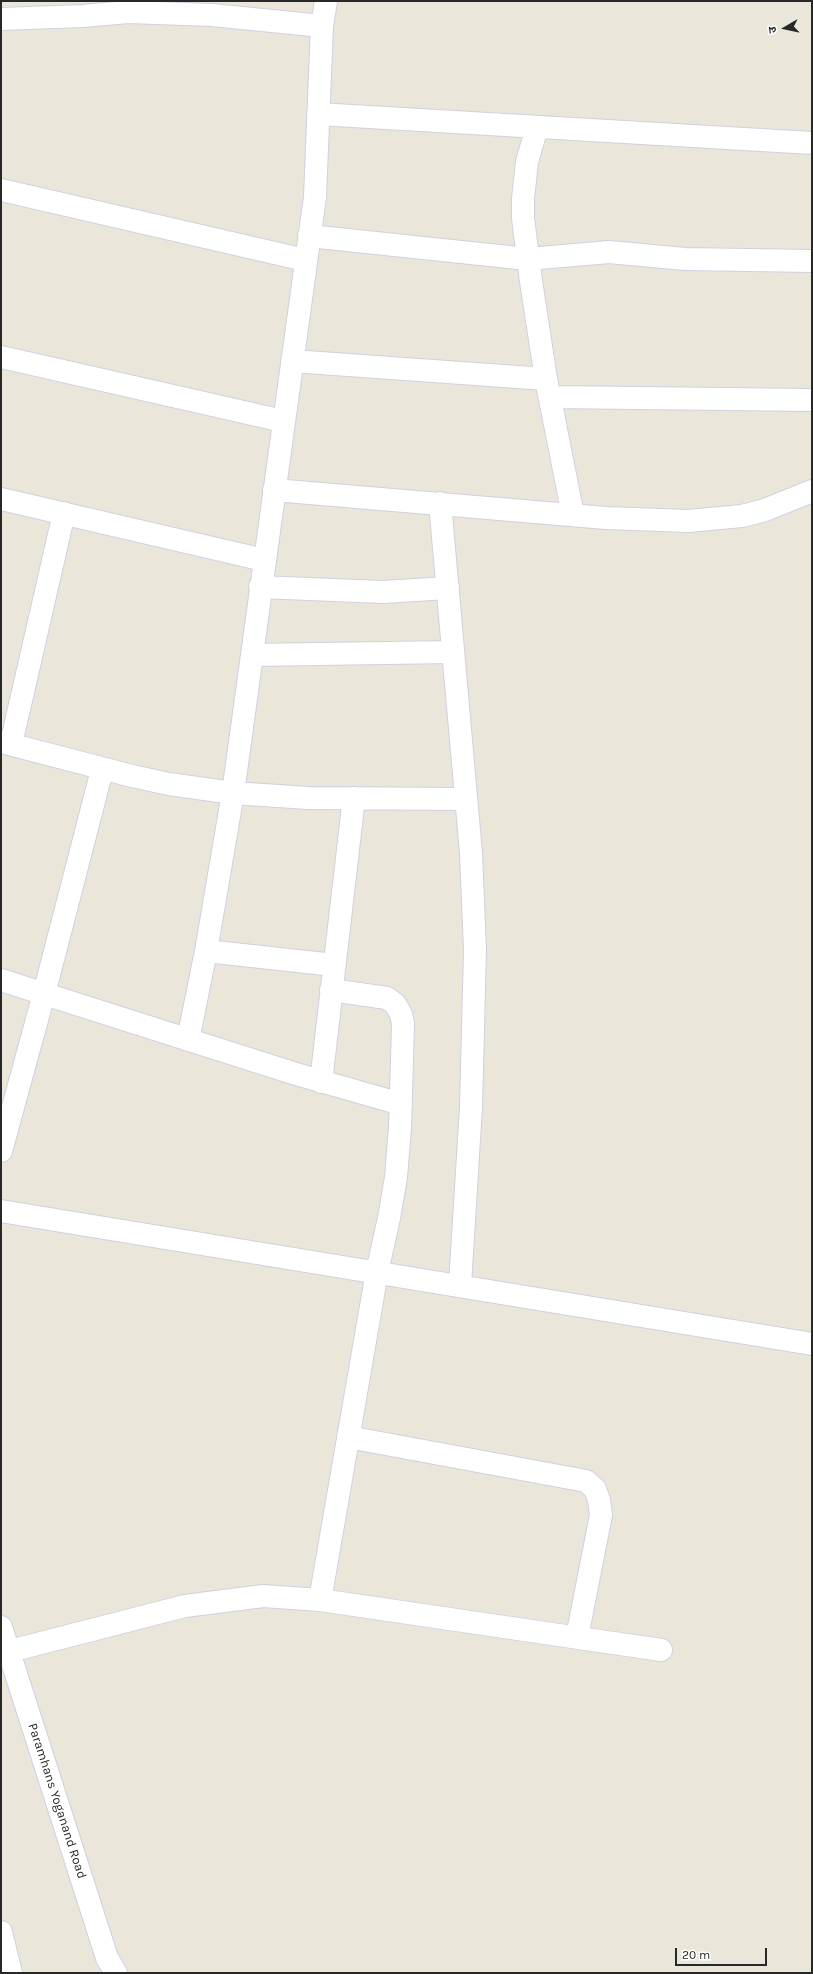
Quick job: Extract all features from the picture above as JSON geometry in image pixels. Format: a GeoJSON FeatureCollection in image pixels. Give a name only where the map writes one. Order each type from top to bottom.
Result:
{"type":"FeatureCollection","features":[{"type":"Feature","properties":{"kind":"street"},"geometry":{"type":"LineString","coordinates":[[188,1040],[206,951],[233,793],[315,197],[322,26],[326,1]]}},
{"type":"Feature","properties":{"kind":"street"},"geometry":{"type":"LineString","coordinates":[[1,19],[83,16],[128,12],[212,15],[322,26]]}},
{"type":"Feature","properties":{"kind":"street"},"geometry":{"type":"LineString","coordinates":[[318,114],[812,143]]}},
{"type":"Feature","properties":{"kind":"street"},"geometry":{"type":"LineString","coordinates":[[538,127],[527,162],[524,185],[524,218],[528,260],[548,388],[574,515]]}},
{"type":"Feature","properties":{"kind":"street"},"geometry":{"type":"LineString","coordinates":[[1,190],[306,260]]}},
{"type":"Feature","properties":{"kind":"street"},"geometry":{"type":"LineString","coordinates":[[309,236],[528,260],[609,252],[685,259],[812,261]]}},
{"type":"Feature","properties":{"kind":"street"},"geometry":{"type":"LineString","coordinates":[[1,357],[283,421]]}},
{"type":"Feature","properties":{"kind":"street"},"geometry":{"type":"LineString","coordinates":[[292,361],[548,388],[812,400]]}},
{"type":"Feature","properties":{"kind":"street"},"geometry":{"type":"LineString","coordinates":[[274,490],[574,515],[662,520],[716,519],[742,516],[765,510],[812,491]]}},
{"type":"Feature","properties":{"kind":"street"},"geometry":{"type":"LineString","coordinates":[[1,499],[264,560]]}},
{"type":"Feature","properties":{"kind":"street"},"geometry":{"type":"LineString","coordinates":[[440,503],[471,853],[475,950],[471,1107],[460,1285]]}},
{"type":"Feature","properties":{"kind":"street"},"geometry":{"type":"LineString","coordinates":[[64,513],[6,743],[102,770],[169,784],[233,793],[308,798],[466,799]]}},
{"type":"Feature","properties":{"kind":"street"},"geometry":{"type":"LineString","coordinates":[[260,588],[384,592],[448,588]]}},
{"type":"Feature","properties":{"kind":"street"},"geometry":{"type":"LineString","coordinates":[[252,655],[453,652]]}},
{"type":"Feature","properties":{"kind":"street"},"geometry":{"type":"LineString","coordinates":[[1,1151],[44,994],[102,770]]}},
{"type":"Feature","properties":{"kind":"street"},"geometry":{"type":"LineString","coordinates":[[321,1082],[354,798]]}},
{"type":"Feature","properties":{"kind":"street"},"geometry":{"type":"LineString","coordinates":[[206,951],[334,965]]}},
{"type":"Feature","properties":{"kind":"street"},"geometry":{"type":"LineString","coordinates":[[1,980],[321,1082],[401,1104]]}},
{"type":"Feature","properties":{"kind":"street"},"geometry":{"type":"LineString","coordinates":[[320,1600],[377,1272],[396,1177],[401,1104],[403,1024],[401,1014],[395,1004],[387,998],[331,990]]}},
{"type":"Feature","properties":{"kind":"street"},"geometry":{"type":"LineString","coordinates":[[1,1211],[460,1285],[812,1344]]}},
{"type":"Feature","properties":{"kind":"street"},"geometry":{"type":"LineString","coordinates":[[348,1437],[586,1481],[595,1489],[599,1500],[601,1515],[577,1637]]}},
{"type":"Feature","properties":{"kind":"street"},"geometry":{"type":"LineString","coordinates":[[10,1651],[185,1606],[263,1596],[320,1600],[661,1650]]}},
{"type":"Feature","properties":{"kind":"street","name":"Paramhans Yoganand Road"},"geometry":{"type":"LineString","coordinates":[[1,1627],[10,1651],[107,1958],[116,1973]]}},
{"type":"Feature","properties":{"kind":"street"},"geometry":{"type":"LineString","coordinates":[[1,1932],[11,1973]]}}]}
